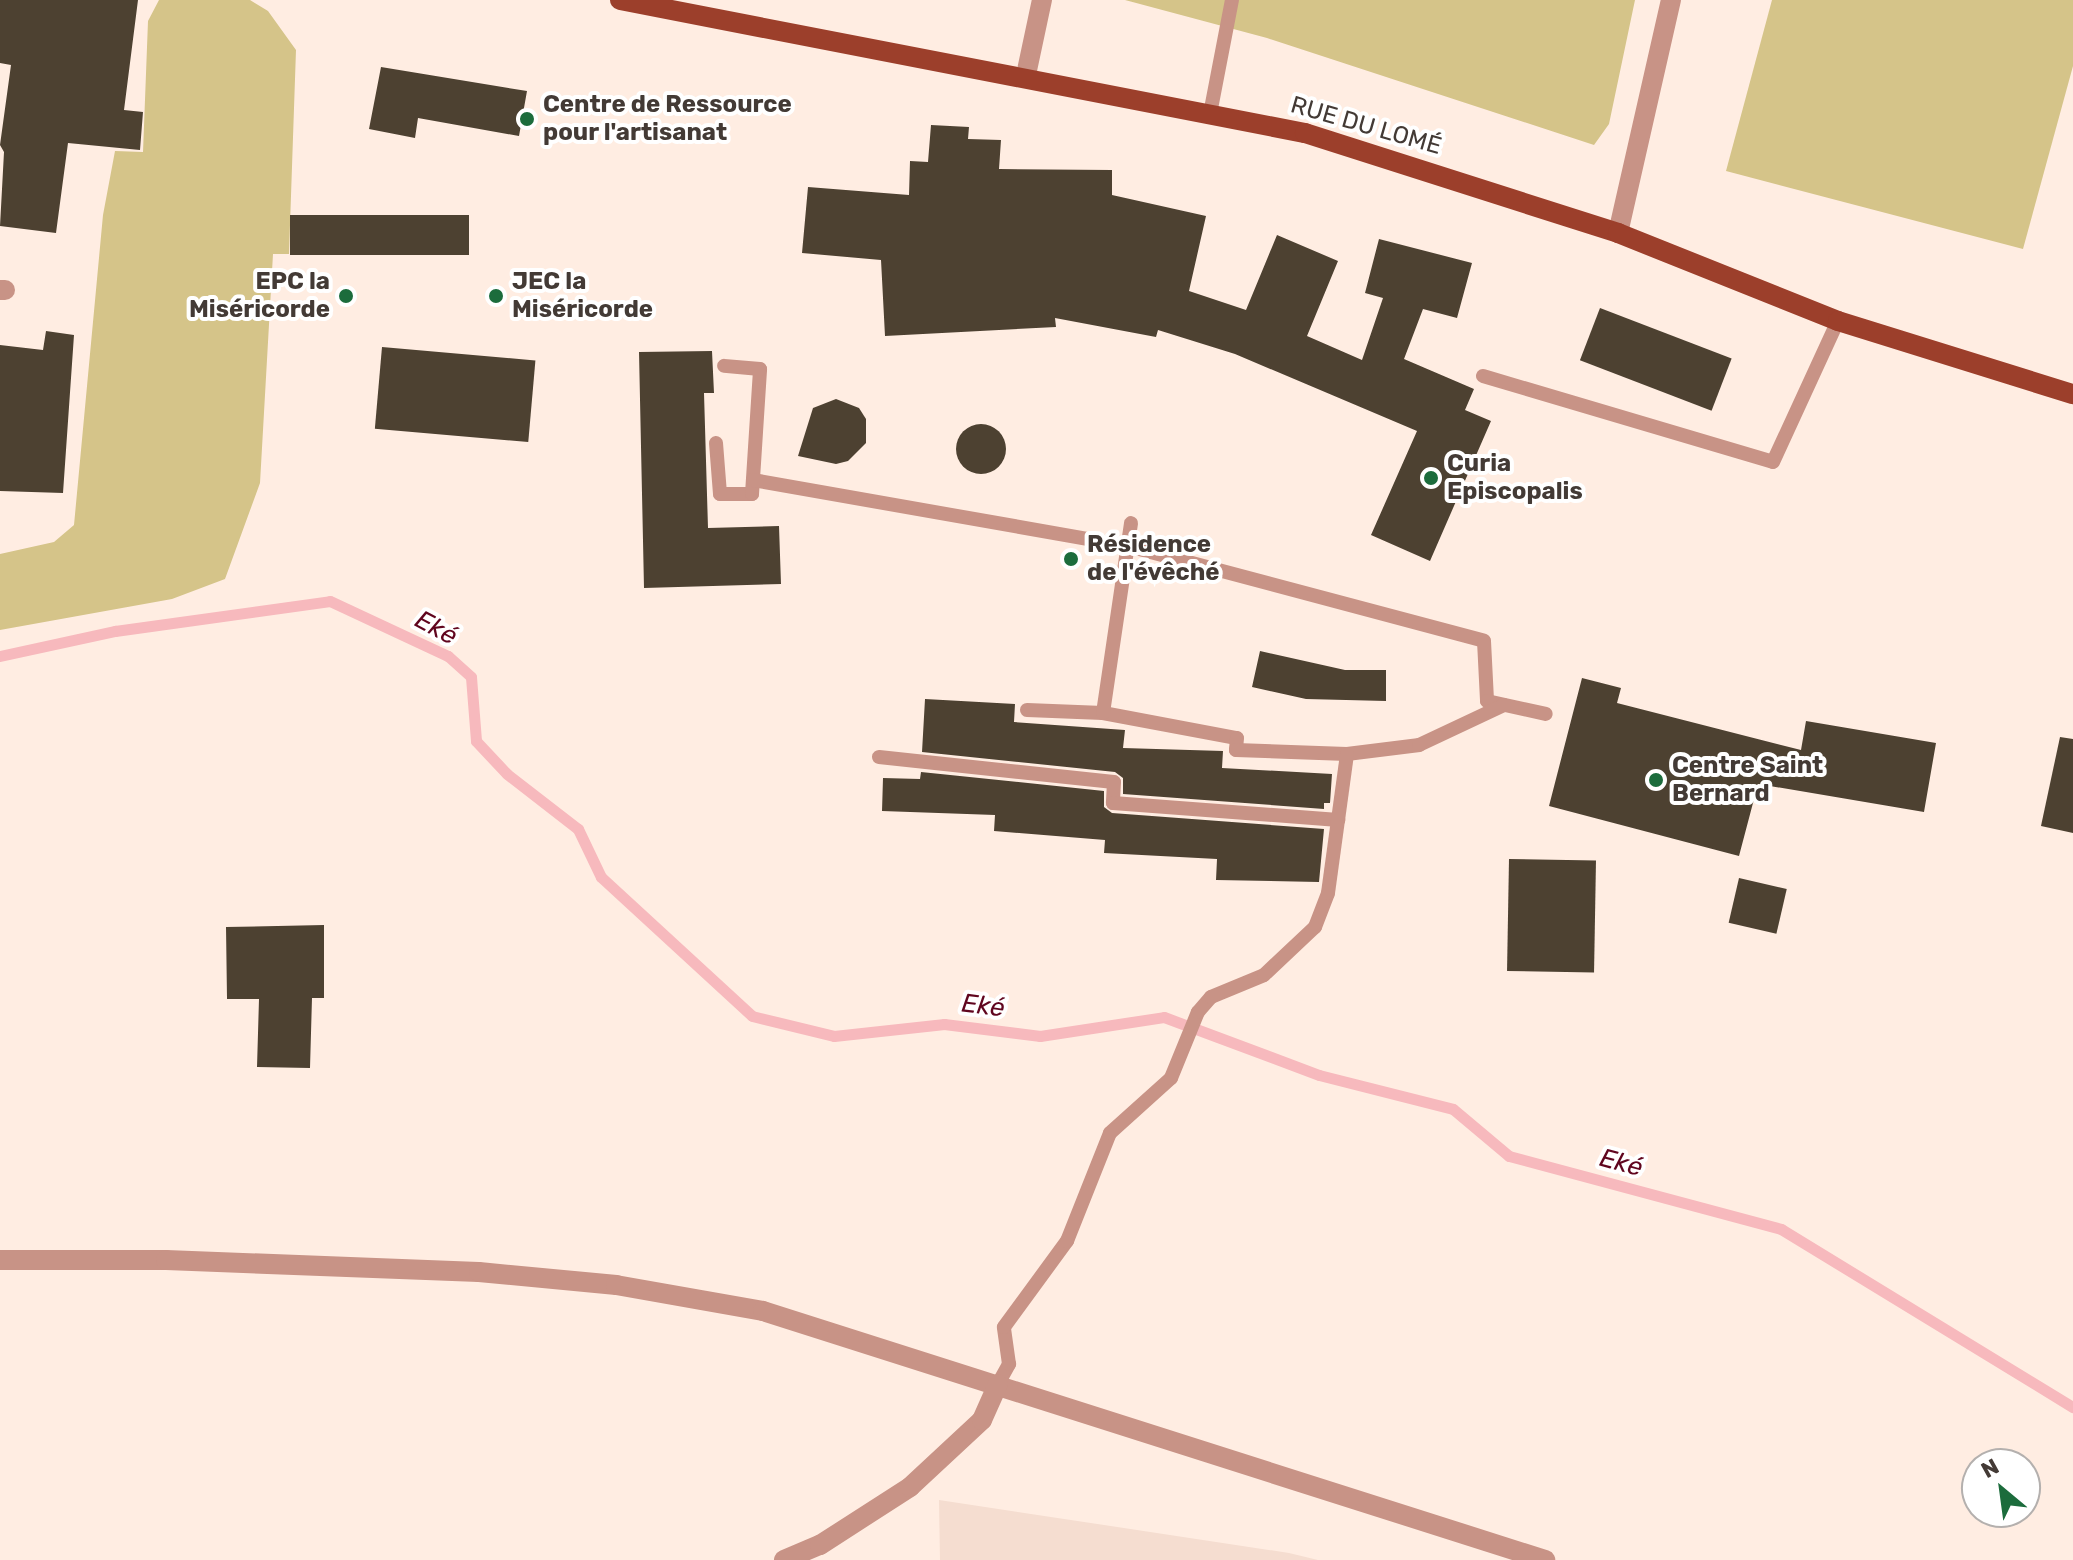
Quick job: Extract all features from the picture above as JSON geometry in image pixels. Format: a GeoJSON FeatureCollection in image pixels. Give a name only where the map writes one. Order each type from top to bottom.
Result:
{"type":"FeatureCollection","features":[{"type":"Feature","properties":{"kind":"main road","name":"RUE DU LOMÉ"},"geometry":{"type":"LineString","coordinates":[[620,0],[1026,75],[1305,133],[1618,233],[1838,321],[2073,394]]}},
{"type":"Feature","properties":{"kind":"street"},"geometry":{"type":"LineString","coordinates":[[1026,75],[1042,0]]}},
{"type":"Feature","properties":{"kind":"street"},"geometry":{"type":"LineString","coordinates":[[1618,233],[1671,0]]}},
{"type":"Feature","properties":{"kind":"street"},"geometry":{"type":"LineString","coordinates":[[0,1260],[338,1267],[616,1285],[763,1311],[998,1384],[1216,1459],[1545,1560]]}},
{"type":"Feature","properties":{"kind":"street"},"geometry":{"type":"LineString","coordinates":[[784,1560],[820,1545],[910,1487],[982,1420],[998,1384]]}},
{"type":"Feature","properties":{"kind":"lane"},"geometry":{"type":"LineString","coordinates":[[1210,114],[1232,0]]}},
{"type":"Feature","properties":{"kind":"lane"},"geometry":{"type":"LineString","coordinates":[[1483,376],[1773,462],[1838,321]]}},
{"type":"Feature","properties":{"kind":"lane"},"geometry":{"type":"LineString","coordinates":[[716,443],[720,494],[752,494],[760,369],[724,366]]}},
{"type":"Feature","properties":{"kind":"lane"},"geometry":{"type":"LineString","coordinates":[[753,480],[1128,546],[1484,641],[1487,701],[1546,714]]}},
{"type":"Feature","properties":{"kind":"lane"},"geometry":{"type":"LineString","coordinates":[[1103,713],[1131,523]]}},
{"type":"Feature","properties":{"kind":"lane"},"geometry":{"type":"LineString","coordinates":[[1027,710],[1103,713],[1237,738],[1236,750],[1347,754],[1419,745],[1504,705]]}},
{"type":"Feature","properties":{"kind":"lane"},"geometry":{"type":"LineString","coordinates":[[998,1384],[1009,1364],[1004,1327],[1067,1241],[1110,1133],[1171,1078],[1198,1012],[1211,997],[1264,975],[1315,927],[1328,893],[1347,754]]}},
{"type":"Feature","properties":{"kind":"lane"},"geometry":{"type":"LineString","coordinates":[[879,757],[1114,782],[1113,803],[1338,820]]}},
{"type":"Feature","properties":{"kind":"shaded area"},"geometry":{"type":"Polygon","coordinates":[[[159,0],[250,0],[268,11],[296,50],[289,254],[273,254],[260,483],[225,579],[172,599],[0,630],[0,554],[54,542],[74,525],[103,215],[115,151],[143,152],[148,21],[159,0]]]}},
{"type":"Feature","properties":{"kind":"shaded area"},"geometry":{"type":"Polygon","coordinates":[[[1125,0],[1635,0],[1609,124],[1594,145],[1267,38],[1125,0]]]}},
{"type":"Feature","properties":{"kind":"shaded area"},"geometry":{"type":"Polygon","coordinates":[[[1772,0],[2073,0],[2073,66],[2023,249],[1726,171],[1772,0]]]}},
{"type":"Feature","properties":{"kind":"shaded area"},"geometry":{"type":"Polygon","coordinates":[[[939,1500],[1289,1553],[1318,1560],[940,1560],[939,1500]]]}},
{"type":"Feature","properties":{"kind":"building"},"geometry":{"type":"Polygon","coordinates":[[[0,0],[138,0],[124,110],[143,112],[140,150],[68,143],[56,233],[0,226],[4,152],[0,145],[11,65],[0,63],[0,0]]]}},
{"type":"Feature","properties":{"kind":"building"},"geometry":{"type":"Polygon","coordinates":[[[381,67],[527,91],[519,136],[418,118],[415,138],[369,129],[381,67]]]}},
{"type":"Feature","properties":{"kind":"building"},"geometry":{"type":"Polygon","coordinates":[[[931,125],[969,127],[968,139],[1001,140],[999,169],[1112,170],[1112,195],[1206,216],[1189,291],[1246,310],[1277,235],[1338,261],[1307,336],[1362,360],[1383,298],[1365,293],[1379,239],[1472,263],[1457,318],[1423,309],[1404,359],[1474,389],[1465,410],[1491,421],[1430,561],[1371,535],[1417,431],[1235,354],[1158,330],[1156,337],[1055,318],[1056,327],[885,336],[881,260],[802,253],[808,187],[909,195],[910,161],[928,162],[931,125]]]}},
{"type":"Feature","properties":{"kind":"building"},"geometry":{"type":"Polygon","coordinates":[[[290,215],[469,215],[469,255],[290,255],[290,215]]]}},
{"type":"Feature","properties":{"kind":"building"},"geometry":{"type":"Polygon","coordinates":[[[1600,308],[1732,359],[1712,411],[1580,360],[1600,308]]]}},
{"type":"Feature","properties":{"kind":"building"},"geometry":{"type":"Polygon","coordinates":[[[46,331],[74,335],[63,493],[0,491],[0,345],[43,350],[46,331]]]}},
{"type":"Feature","properties":{"kind":"building"},"geometry":{"type":"Polygon","coordinates":[[[382,347],[535,360],[528,442],[375,429],[382,347]]]}},
{"type":"Feature","properties":{"kind":"building"},"geometry":{"type":"Polygon","coordinates":[[[712,351],[714,393],[704,393],[708,528],[779,526],[781,584],[644,588],[639,352],[712,351]]]}},
{"type":"Feature","properties":{"kind":"building"},"geometry":{"type":"Polygon","coordinates":[[[836,399],[859,408],[866,419],[866,443],[848,461],[836,464],[798,456],[813,408],[836,399]]]}},
{"type":"Feature","properties":{"kind":"building"},"geometry":{"type":"Polygon","coordinates":[[[981,424],[999,431],[1006,449],[999,467],[981,474],[963,467],[956,449],[963,431],[981,424]]]}},
{"type":"Feature","properties":{"kind":"building"},"geometry":{"type":"Polygon","coordinates":[[[1260,651],[1345,670],[1386,670],[1386,701],[1306,699],[1252,687],[1260,651]]]}},
{"type":"Feature","properties":{"kind":"building"},"geometry":{"type":"Polygon","coordinates":[[[1582,678],[1621,688],[1617,703],[1801,750],[1806,721],[1936,743],[1924,812],[1758,784],[1739,856],[1549,806],[1582,678]]]}},
{"type":"Feature","properties":{"kind":"building"},"geometry":{"type":"Polygon","coordinates":[[[925,699],[1015,704],[1014,722],[1125,730],[1123,748],[1223,751],[1222,768],[1332,774],[1330,803],[1324,803],[1324,809],[1123,794],[1123,778],[1115,772],[922,752],[925,699]]]}},
{"type":"Feature","properties":{"kind":"building"},"geometry":{"type":"Polygon","coordinates":[[[2060,737],[2073,739],[2073,833],[2041,826],[2060,737]]]}},
{"type":"Feature","properties":{"kind":"building"},"geometry":{"type":"Polygon","coordinates":[[[921,772],[1104,791],[1104,807],[1112,813],[1324,829],[1319,882],[1216,880],[1217,859],[1104,853],[1105,840],[994,831],[995,815],[882,811],[883,778],[920,779],[921,772]]]}},
{"type":"Feature","properties":{"kind":"building"},"geometry":{"type":"Polygon","coordinates":[[[1509,859],[1596,861],[1594,973],[1507,971],[1509,859]]]}},
{"type":"Feature","properties":{"kind":"building"},"geometry":{"type":"Polygon","coordinates":[[[1739,878],[1787,889],[1776,934],[1729,923],[1739,878]]]}},
{"type":"Feature","properties":{"kind":"building"},"geometry":{"type":"Polygon","coordinates":[[[324,925],[324,998],[312,998],[310,1068],[257,1067],[259,999],[227,999],[226,927],[324,925]]]}},
{"type":"Feature","properties":{"kind":"waterway","name":"Eké"},"geometry":{"type":"LineString","coordinates":[[0,656],[115,631],[330,601],[448,656],[471,677],[476,741],[507,774],[578,829],[601,877],[752,1016],[834,1036],[944,1024],[1040,1036],[1164,1017],[1319,1075],[1453,1109],[1509,1156],[1781,1229],[2073,1407]]}},
{"type":"Feature","properties":{"kind":"place","name":"Centre de Ressource pour l'artisanat"},"geometry":{"type":"Point","coordinates":[527,119]}},
{"type":"Feature","properties":{"kind":"place","name":"EPC la Miséricorde"},"geometry":{"type":"Point","coordinates":[346,296]}},
{"type":"Feature","properties":{"kind":"place","name":"JEC la Miséricorde"},"geometry":{"type":"Point","coordinates":[496,296]}},
{"type":"Feature","properties":{"kind":"place","name":"Curia Episcopalis"},"geometry":{"type":"Point","coordinates":[1431,478]}},
{"type":"Feature","properties":{"kind":"place","name":"Résidence de l'évêché"},"geometry":{"type":"Point","coordinates":[1071,559]}},
{"type":"Feature","properties":{"kind":"place","name":"Centre Saint Bernard"},"geometry":{"type":"Point","coordinates":[1656,780]}}]}
